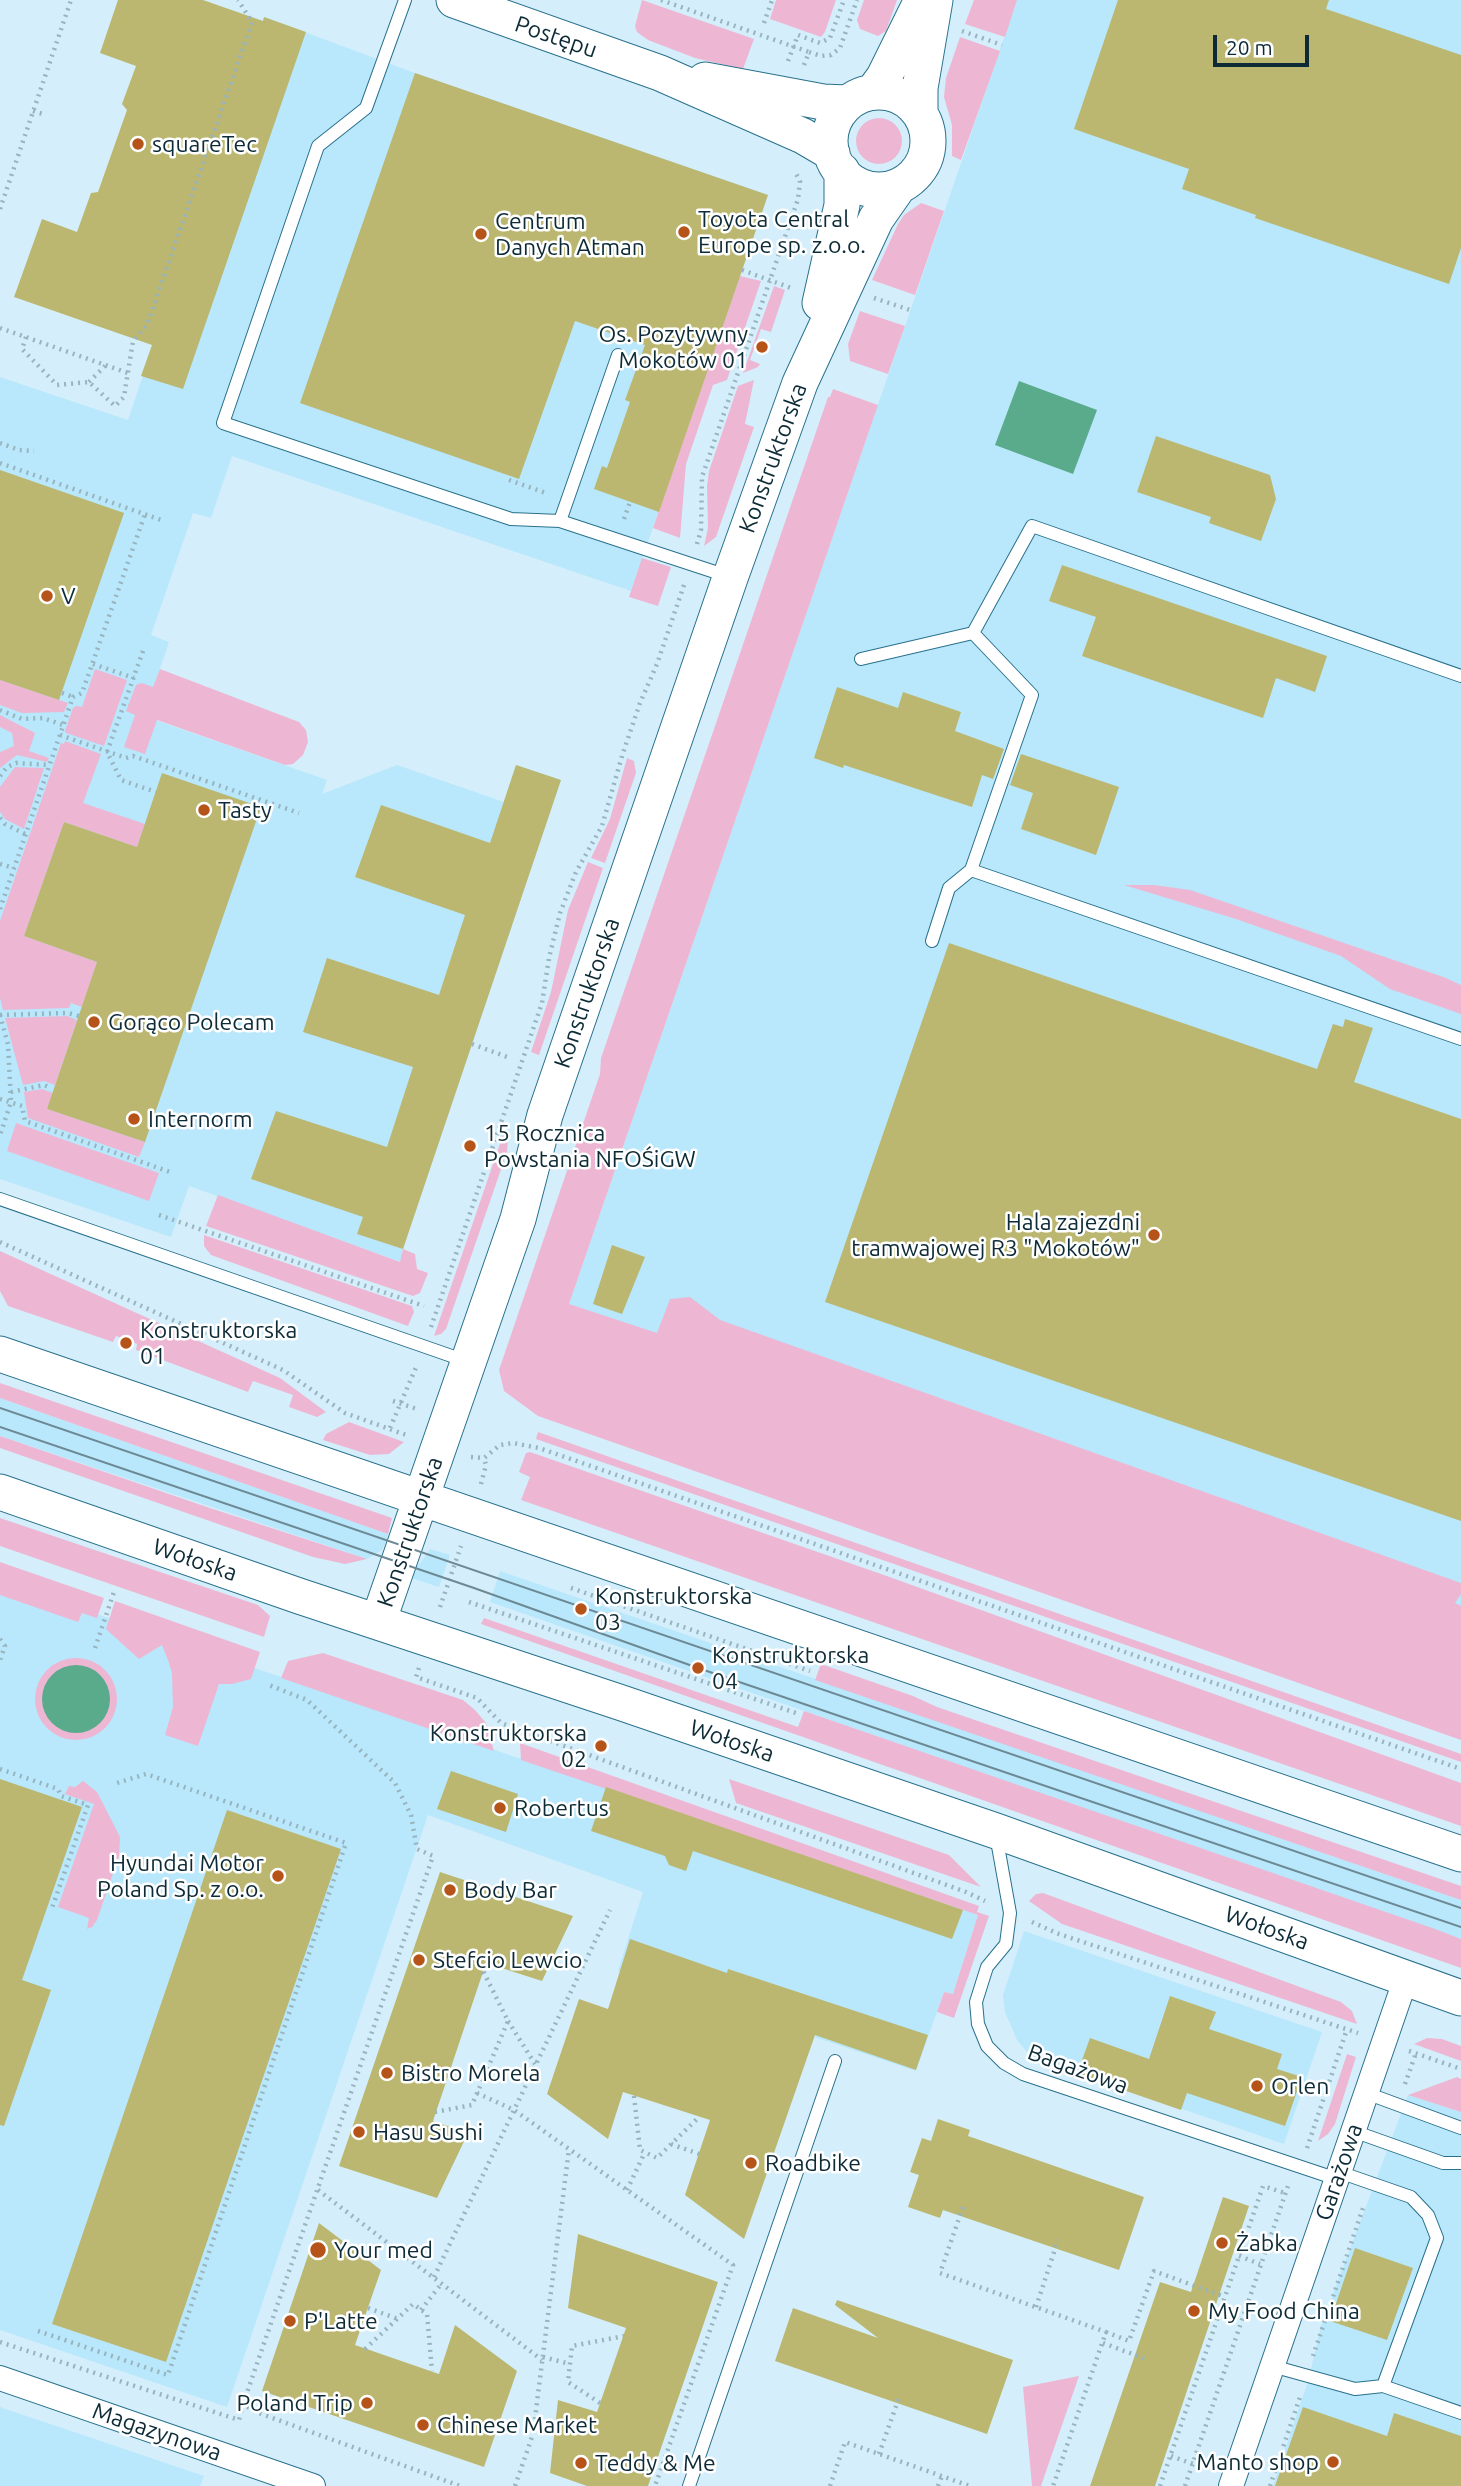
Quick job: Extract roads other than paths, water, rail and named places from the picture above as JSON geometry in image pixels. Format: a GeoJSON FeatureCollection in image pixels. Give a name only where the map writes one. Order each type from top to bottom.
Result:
{"type":"FeatureCollection","features":[{"type":"Feature","properties":{"kind":"main road","name":"Postępu"},"geometry":{"type":"LineString","coordinates":[[454,0],[660,73],[803,136],[837,162]]}},
{"type":"Feature","properties":{"kind":"main road"},"geometry":{"type":"LineString","coordinates":[[860,98],[901,97],[920,113],[925,123],[927,152],[921,168],[911,180],[900,186],[876,190],[864,188],[851,181],[837,162],[831,139],[833,126],[860,98],[884,78],[922,0]]}},
{"type":"Feature","properties":{"kind":"main road"},"geometry":{"type":"LineString","coordinates":[[920,113],[920,88],[934,0]]}},
{"type":"Feature","properties":{"kind":"main road","name":"Postępu"},"geometry":{"type":"LineString","coordinates":[[660,73],[823,102],[860,98]]}},
{"type":"Feature","properties":{"kind":"main road","name":"Konstruktorska"},"geometry":{"type":"LineString","coordinates":[[806,368],[842,205],[837,162]]}},
{"type":"Feature","properties":{"kind":"main road","name":"Konstruktorska"},"geometry":{"type":"LineString","coordinates":[[378,1622],[518,1219],[538,1134],[730,578],[806,368],[876,219],[900,186]]}},
{"type":"Feature","properties":{"kind":"main road"},"geometry":{"type":"LineString","coordinates":[[0,1354],[1461,1854]]}},
{"type":"Feature","properties":{"kind":"main road","name":"Wołoska"},"geometry":{"type":"LineString","coordinates":[[0,1492],[996,1831],[1461,1998]]}},
{"type":"Feature","properties":{"kind":"street","name":"Garażowa"},"geometry":{"type":"LineString","coordinates":[[1231,2486],[1406,1978]]}},
{"type":"Feature","properties":{"kind":"street","name":"Magazynowa"},"geometry":{"type":"LineString","coordinates":[[0,2378],[313,2486]]}},
{"type":"Feature","properties":{"kind":"lane"},"geometry":{"type":"LineString","coordinates":[[405,0],[366,108],[318,146],[223,423],[511,519],[560,521],[730,578]]}},
{"type":"Feature","properties":{"kind":"lane"},"geometry":{"type":"LineString","coordinates":[[560,521],[618,355]]}},
{"type":"Feature","properties":{"kind":"lane"},"geometry":{"type":"LineString","coordinates":[[861,659],[973,633],[1032,526],[1461,676]]}},
{"type":"Feature","properties":{"kind":"lane"},"geometry":{"type":"LineString","coordinates":[[932,941],[949,888],[971,870],[1032,695],[973,633]]}},
{"type":"Feature","properties":{"kind":"lane"},"geometry":{"type":"LineString","coordinates":[[971,870],[1461,1039]]}},
{"type":"Feature","properties":{"kind":"lane"},"geometry":{"type":"LineString","coordinates":[[0,1199],[469,1363]]}},
{"type":"Feature","properties":{"kind":"lane","name":"Bagażowa"},"geometry":{"type":"LineString","coordinates":[[996,1831],[1010,1913],[1006,1944],[987,1966],[976,2002],[978,2024],[987,2046],[1004,2063],[1023,2074],[1296,2165],[1410,2197],[1428,2215],[1437,2238],[1383,2386]]}},
{"type":"Feature","properties":{"kind":"lane"},"geometry":{"type":"LineString","coordinates":[[689,2486],[835,2061]]}},
{"type":"Feature","properties":{"kind":"lane"},"geometry":{"type":"LineString","coordinates":[[1366,2093],[1461,2129]]}},
{"type":"Feature","properties":{"kind":"lane"},"geometry":{"type":"LineString","coordinates":[[1353,2131],[1443,2163],[1461,2163]]}},
{"type":"Feature","properties":{"kind":"lane"},"geometry":{"type":"LineString","coordinates":[[1272,2366],[1355,2389],[1383,2386],[1461,2413]]}},
{"type":"Feature","properties":{"kind":"tram line"},"geometry":{"type":"LineString","coordinates":[[0,1408],[1461,1908]]}},
{"type":"Feature","properties":{"kind":"tram line"},"geometry":{"type":"LineString","coordinates":[[0,1427],[1461,1927]]}},
{"type":"Feature","properties":{"kind":"place","name":"squareTec"},"geometry":{"type":"Point","coordinates":[138,144]}},
{"type":"Feature","properties":{"kind":"place","name":"Toyota Central Europe sp. z.o.o."},"geometry":{"type":"Point","coordinates":[684,232]}},
{"type":"Feature","properties":{"kind":"place","name":"Centrum Danych Atman"},"geometry":{"type":"Point","coordinates":[481,234]}},
{"type":"Feature","properties":{"kind":"place","name":"Os. Pozytywny Mokotów 01"},"geometry":{"type":"Point","coordinates":[762,347]}},
{"type":"Feature","properties":{"kind":"place","name":"V"},"geometry":{"type":"Point","coordinates":[47,596]}},
{"type":"Feature","properties":{"kind":"place","name":"Tasty"},"geometry":{"type":"Point","coordinates":[204,810]}},
{"type":"Feature","properties":{"kind":"place","name":"Gorąco Polecam"},"geometry":{"type":"Point","coordinates":[94,1022]}},
{"type":"Feature","properties":{"kind":"place","name":"Internorm"},"geometry":{"type":"Point","coordinates":[134,1119]}},
{"type":"Feature","properties":{"kind":"place","name":"15 Rocznica Powstania NFOŚiGW"},"geometry":{"type":"Point","coordinates":[470,1146]}},
{"type":"Feature","properties":{"kind":"place","name":"Hala zajezdni tramwajowej R3 \"Mokotów\""},"geometry":{"type":"Point","coordinates":[1154,1235]}},
{"type":"Feature","properties":{"kind":"place","name":"Konstruktorska 01"},"geometry":{"type":"Point","coordinates":[126,1343]}},
{"type":"Feature","properties":{"kind":"place","name":"Konstruktorska 03"},"geometry":{"type":"Point","coordinates":[581,1609]}},
{"type":"Feature","properties":{"kind":"place","name":"Konstruktorska 04"},"geometry":{"type":"Point","coordinates":[698,1668]}},
{"type":"Feature","properties":{"kind":"place","name":"Konstruktorska 02"},"geometry":{"type":"Point","coordinates":[601,1746]}},
{"type":"Feature","properties":{"kind":"place","name":"Robertus"},"geometry":{"type":"Point","coordinates":[500,1808]}},
{"type":"Feature","properties":{"kind":"place","name":"Hyundai Motor Poland Sp. z o.o."},"geometry":{"type":"Point","coordinates":[278,1876]}},
{"type":"Feature","properties":{"kind":"place","name":"Body Bar"},"geometry":{"type":"Point","coordinates":[450,1890]}},
{"type":"Feature","properties":{"kind":"place","name":"Stefcio Lewcio"},"geometry":{"type":"Point","coordinates":[419,1960]}},
{"type":"Feature","properties":{"kind":"place","name":"Bistro Morela"},"geometry":{"type":"Point","coordinates":[387,2073]}},
{"type":"Feature","properties":{"kind":"place","name":"Orlen"},"geometry":{"type":"Point","coordinates":[1257,2086]}},
{"type":"Feature","properties":{"kind":"place","name":"Hasu Sushi"},"geometry":{"type":"Point","coordinates":[359,2132]}},
{"type":"Feature","properties":{"kind":"place","name":"Roadbike"},"geometry":{"type":"Point","coordinates":[751,2163]}},
{"type":"Feature","properties":{"kind":"place","name":"Żabka"},"geometry":{"type":"Point","coordinates":[1222,2243]}},
{"type":"Feature","properties":{"kind":"place","name":"Your med"},"geometry":{"type":"Point","coordinates":[318,2250]}},
{"type":"Feature","properties":{"kind":"place","name":"My Food China"},"geometry":{"type":"Point","coordinates":[1194,2311]}},
{"type":"Feature","properties":{"kind":"place","name":"P'Latte"},"geometry":{"type":"Point","coordinates":[290,2321]}},
{"type":"Feature","properties":{"kind":"place","name":"Poland Trip"},"geometry":{"type":"Point","coordinates":[367,2403]}},
{"type":"Feature","properties":{"kind":"place","name":"Chinese Market"},"geometry":{"type":"Point","coordinates":[423,2425]}},
{"type":"Feature","properties":{"kind":"place","name":"Manto shop"},"geometry":{"type":"Point","coordinates":[1333,2462]}},
{"type":"Feature","properties":{"kind":"place","name":"Teddy & Me"},"geometry":{"type":"Point","coordinates":[581,2463]}}]}
